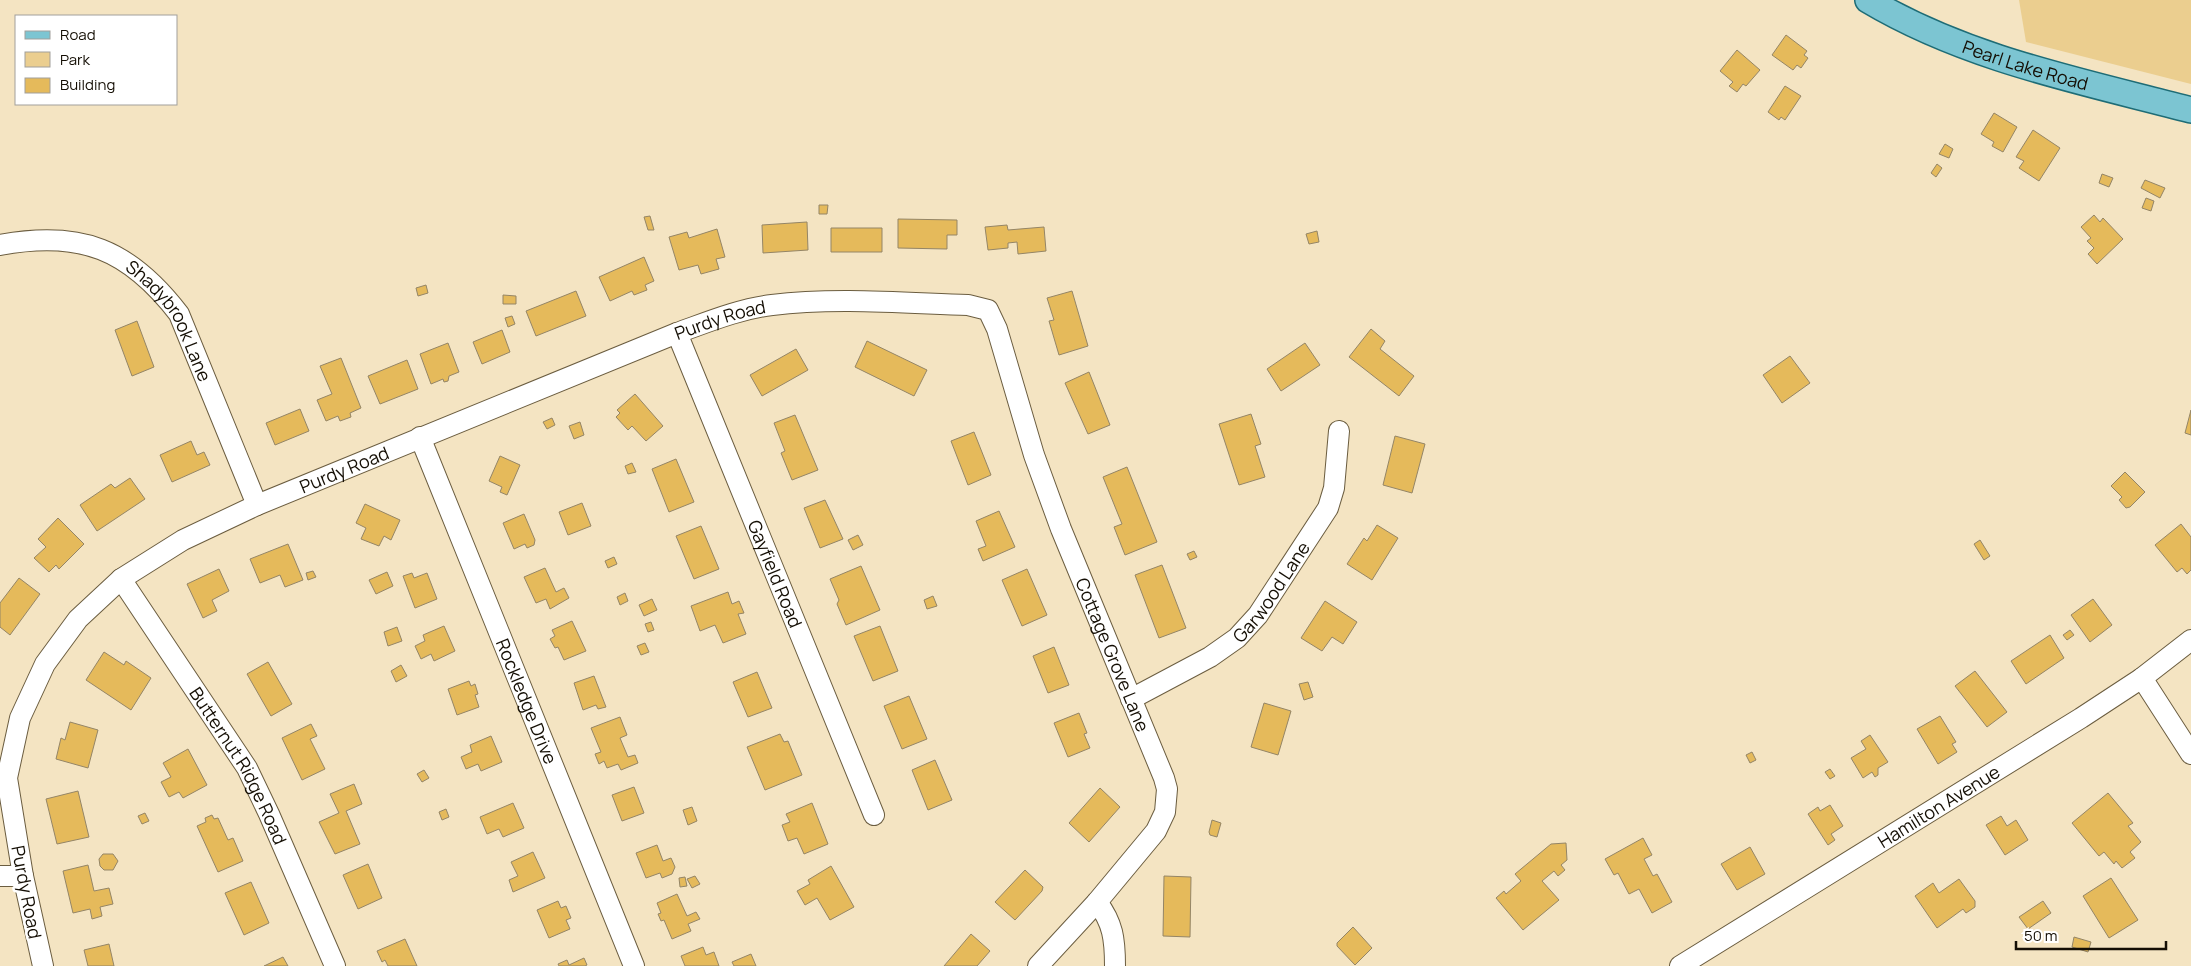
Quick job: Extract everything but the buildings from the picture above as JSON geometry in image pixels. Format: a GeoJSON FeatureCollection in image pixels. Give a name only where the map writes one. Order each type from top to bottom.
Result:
{"type":"FeatureCollection","features":[{"type":"Feature","properties":{"kind":"main road","name":"Pearl Lake Road"},"geometry":{"type":"LineString","coordinates":[[1868,0],[1917,27],[1973,50],[2009,62],[2191,110]]}},
{"type":"Feature","properties":{"kind":"street","name":"Shadybrook Lane"},"geometry":{"type":"LineString","coordinates":[[0,245],[47,239],[91,245],[132,265],[164,295],[179,314],[257,505]]}},
{"type":"Feature","properties":{"kind":"street","name":"Purdy Road"},"geometry":{"type":"LineString","coordinates":[[43,966],[23,876],[7,778],[20,718],[45,664],[78,619],[121,579],[183,540],[257,505],[677,333],[748,309],[794,303],[968,304],[988,310]]}},
{"type":"Feature","properties":{"kind":"street","name":"Cottage Grove Lane"},"geometry":{"type":"LineString","coordinates":[[988,310],[998,328],[1034,455],[1061,529],[1167,789],[1165,812],[1156,831],[1097,902],[1038,966]]}},
{"type":"Feature","properties":{"kind":"street","name":"Gayfield Road"},"geometry":{"type":"LineString","coordinates":[[677,333],[874,815]]}},
{"type":"Feature","properties":{"kind":"street","name":"Garwood Lane"},"geometry":{"type":"LineString","coordinates":[[1131,699],[1210,657],[1237,638],[1258,615],[1328,508],[1334,488],[1339,431]]}},
{"type":"Feature","properties":{"kind":"street","name":"Rockledge Drive"},"geometry":{"type":"LineString","coordinates":[[420,437],[634,966]]}},
{"type":"Feature","properties":{"kind":"street","name":"Butternut Ridge Road"},"geometry":{"type":"LineString","coordinates":[[121,579],[247,768],[335,966]]}},
{"type":"Feature","properties":{"kind":"street","name":"Hamilton Avenue"},"geometry":{"type":"LineString","coordinates":[[1680,966],[1967,790],[2142,678],[2191,640]]}},
{"type":"Feature","properties":{"kind":"street"},"geometry":{"type":"LineString","coordinates":[[2142,678],[2191,754]]}},
{"type":"Feature","properties":{"kind":"street"},"geometry":{"type":"LineString","coordinates":[[0,876],[23,876]]}},
{"type":"Feature","properties":{"kind":"street"},"geometry":{"type":"LineString","coordinates":[[1097,902],[1108,916],[1112,927],[1115,966]]}},
{"type":"Feature","properties":{"kind":"green space"},"geometry":{"type":"Polygon","coordinates":[[[2019,0],[2191,0],[2191,84],[2026,42],[2019,0]]]}}]}
